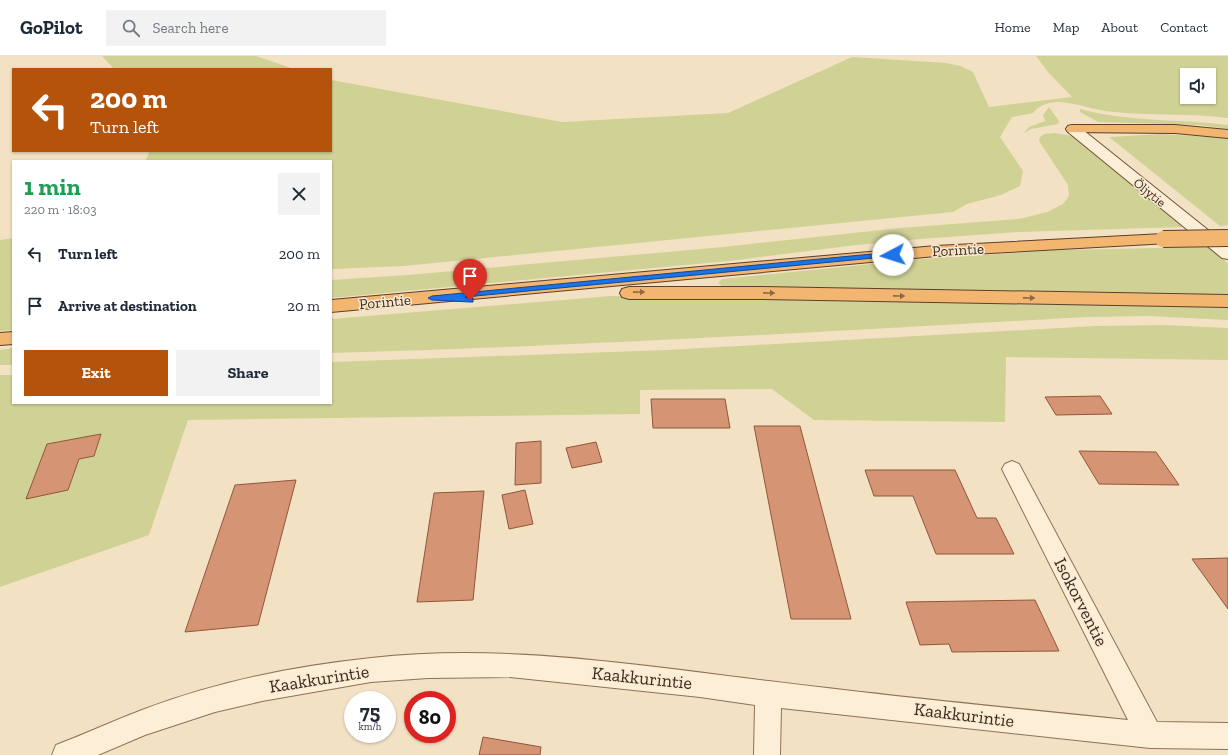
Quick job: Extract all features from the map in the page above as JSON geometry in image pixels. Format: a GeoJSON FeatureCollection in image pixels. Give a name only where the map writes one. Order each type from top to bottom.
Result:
{"type":"FeatureCollection","features":[{"type":"Feature","properties":{"kind":"highway"},"geometry":{"type":"LineString","coordinates":[[1073,129],[1175,129],[1228,134]]}},
{"type":"Feature","properties":{"kind":"highway","name":"Porintie"},"geometry":{"type":"LineString","coordinates":[[332,306],[936,251],[1163,239],[1228,238]]}},
{"type":"Feature","properties":{"kind":"highway"},"geometry":{"type":"LineString","coordinates":[[432,298],[482,300],[586,294],[657,292],[1228,301]]}},
{"type":"Feature","properties":{"kind":"highway"},"geometry":{"type":"LineString","coordinates":[[0,340],[12,338]]}},
{"type":"Feature","properties":{"kind":"main road","name":"Öljytie"},"geometry":{"type":"LineString","coordinates":[[1073,129],[1228,254]]}},
{"type":"Feature","properties":{"kind":"street","name":"Isokorventie"},"geometry":{"type":"LineString","coordinates":[[1012,470],[1150,735]]}},
{"type":"Feature","properties":{"kind":"street","name":"Kaakkurintie"},"geometry":{"type":"LineString","coordinates":[[66,755],[144,722],[215,699],[262,688],[371,670],[428,666],[510,665],[700,684],[768,694],[1056,726],[1150,735],[1228,736]]}},
{"type":"Feature","properties":{"kind":"street"},"geometry":{"type":"LineString","coordinates":[[767,755],[768,694]]}},
{"type":"Feature","properties":{"kind":"green space"},"geometry":{"type":"Polygon","coordinates":[[[102,56],[256,56],[291,68],[113,68],[102,56]]]}},
{"type":"Feature","properties":{"kind":"green space"},"geometry":{"type":"Polygon","coordinates":[[[1036,56],[1228,56],[1228,118],[1107,111],[1064,102],[1054,102],[1040,106],[1033,113],[1012,117],[1000,137],[1023,171],[1020,186],[1001,195],[967,204],[953,212],[404,266],[332,269],[332,160],[146,160],[150,152],[332,152],[332,80],[562,122],[728,113],[852,57],[946,63],[961,66],[973,72],[989,107],[1072,97],[1048,72],[1036,56]]]}},
{"type":"Feature","properties":{"kind":"green space"},"geometry":{"type":"Polygon","coordinates":[[[1049,107],[1059,121],[1058,124],[1031,129],[1024,133],[1029,127],[1045,121],[1043,115],[1049,107]]]}},
{"type":"Feature","properties":{"kind":"green space"},"geometry":{"type":"Polygon","coordinates":[[[1080,109],[1135,118],[1228,125],[1228,129],[1198,125],[1098,122],[1080,112],[1080,109]]]}},
{"type":"Feature","properties":{"kind":"green space"},"geometry":{"type":"Polygon","coordinates":[[[1055,133],[1073,136],[1183,227],[1019,232],[920,239],[856,245],[729,261],[332,298],[332,280],[408,275],[723,247],[900,228],[1019,219],[1047,212],[1063,204],[1069,196],[1068,185],[1039,141],[1040,137],[1044,134],[1055,133]]]}},
{"type":"Feature","properties":{"kind":"green space"},"geometry":{"type":"Polygon","coordinates":[[[1161,134],[1228,138],[1228,225],[1220,226],[1109,137],[1161,134]]]}},
{"type":"Feature","properties":{"kind":"green space"},"geometry":{"type":"Polygon","coordinates":[[[12,238],[12,330],[0,331],[0,240],[12,238]]]}},
{"type":"Feature","properties":{"kind":"green space"},"geometry":{"type":"Polygon","coordinates":[[[1208,247],[1228,263],[1228,298],[722,286],[718,283],[722,279],[921,259],[1059,250],[1208,247]]]}},
{"type":"Feature","properties":{"kind":"green space"},"geometry":{"type":"Polygon","coordinates":[[[611,296],[1228,306],[1228,320],[1147,316],[1087,317],[804,333],[332,353],[332,319],[611,296]]]}},
{"type":"Feature","properties":{"kind":"green space"},"geometry":{"type":"Polygon","coordinates":[[[1164,325],[1228,328],[1228,360],[1006,357],[1005,422],[814,420],[772,389],[640,390],[640,414],[188,420],[149,535],[0,587],[0,375],[12,375],[12,404],[332,404],[332,362],[666,350],[1095,326],[1164,325]]]}},
{"type":"Feature","properties":{"kind":"green space"},"geometry":{"type":"Polygon","coordinates":[[[12,348],[12,365],[0,365],[0,350],[12,348]]]}},
{"type":"Feature","properties":{"kind":"building"},"geometry":{"type":"Polygon","coordinates":[[[1100,396],[1112,414],[1056,415],[1045,397],[1100,396]]]}},
{"type":"Feature","properties":{"kind":"building"},"geometry":{"type":"Polygon","coordinates":[[[651,399],[725,399],[730,428],[653,428],[651,399]]]}},
{"type":"Feature","properties":{"kind":"building"},"geometry":{"type":"Polygon","coordinates":[[[754,426],[800,426],[851,619],[791,619],[754,426]]]}},
{"type":"Feature","properties":{"kind":"building"},"geometry":{"type":"Polygon","coordinates":[[[101,434],[94,456],[79,459],[68,490],[26,499],[47,444],[101,434]]]}},
{"type":"Feature","properties":{"kind":"building"},"geometry":{"type":"Polygon","coordinates":[[[541,441],[541,483],[515,485],[516,443],[541,441]]]}},
{"type":"Feature","properties":{"kind":"building"},"geometry":{"type":"Polygon","coordinates":[[[596,442],[602,462],[572,468],[566,448],[596,442]]]}},
{"type":"Feature","properties":{"kind":"building"},"geometry":{"type":"Polygon","coordinates":[[[1079,451],[1156,452],[1179,485],[1099,484],[1079,451]]]}},
{"type":"Feature","properties":{"kind":"building"},"geometry":{"type":"Polygon","coordinates":[[[865,470],[955,470],[977,518],[996,518],[1014,554],[936,554],[913,496],[874,496],[865,470]]]}},
{"type":"Feature","properties":{"kind":"building"},"geometry":{"type":"Polygon","coordinates":[[[296,480],[258,625],[185,632],[235,485],[296,480]]]}},
{"type":"Feature","properties":{"kind":"building"},"geometry":{"type":"Polygon","coordinates":[[[525,490],[533,524],[509,529],[502,495],[525,490]]]}},
{"type":"Feature","properties":{"kind":"building"},"geometry":{"type":"Polygon","coordinates":[[[484,491],[473,600],[417,602],[434,493],[484,491]]]}},
{"type":"Feature","properties":{"kind":"building"},"geometry":{"type":"Polygon","coordinates":[[[1228,558],[1228,609],[1192,559],[1228,558]]]}},
{"type":"Feature","properties":{"kind":"building"},"geometry":{"type":"Polygon","coordinates":[[[1035,600],[1059,651],[952,652],[949,644],[920,645],[906,602],[1035,600]]]}},
{"type":"Feature","properties":{"kind":"building"},"geometry":{"type":"Polygon","coordinates":[[[483,737],[541,747],[540,755],[479,755],[483,737]]]}},
{"type":"Feature","properties":{"kind":"route"},"geometry":{"type":"LineString","coordinates":[[470,300],[432,298],[893,255]]}}]}
